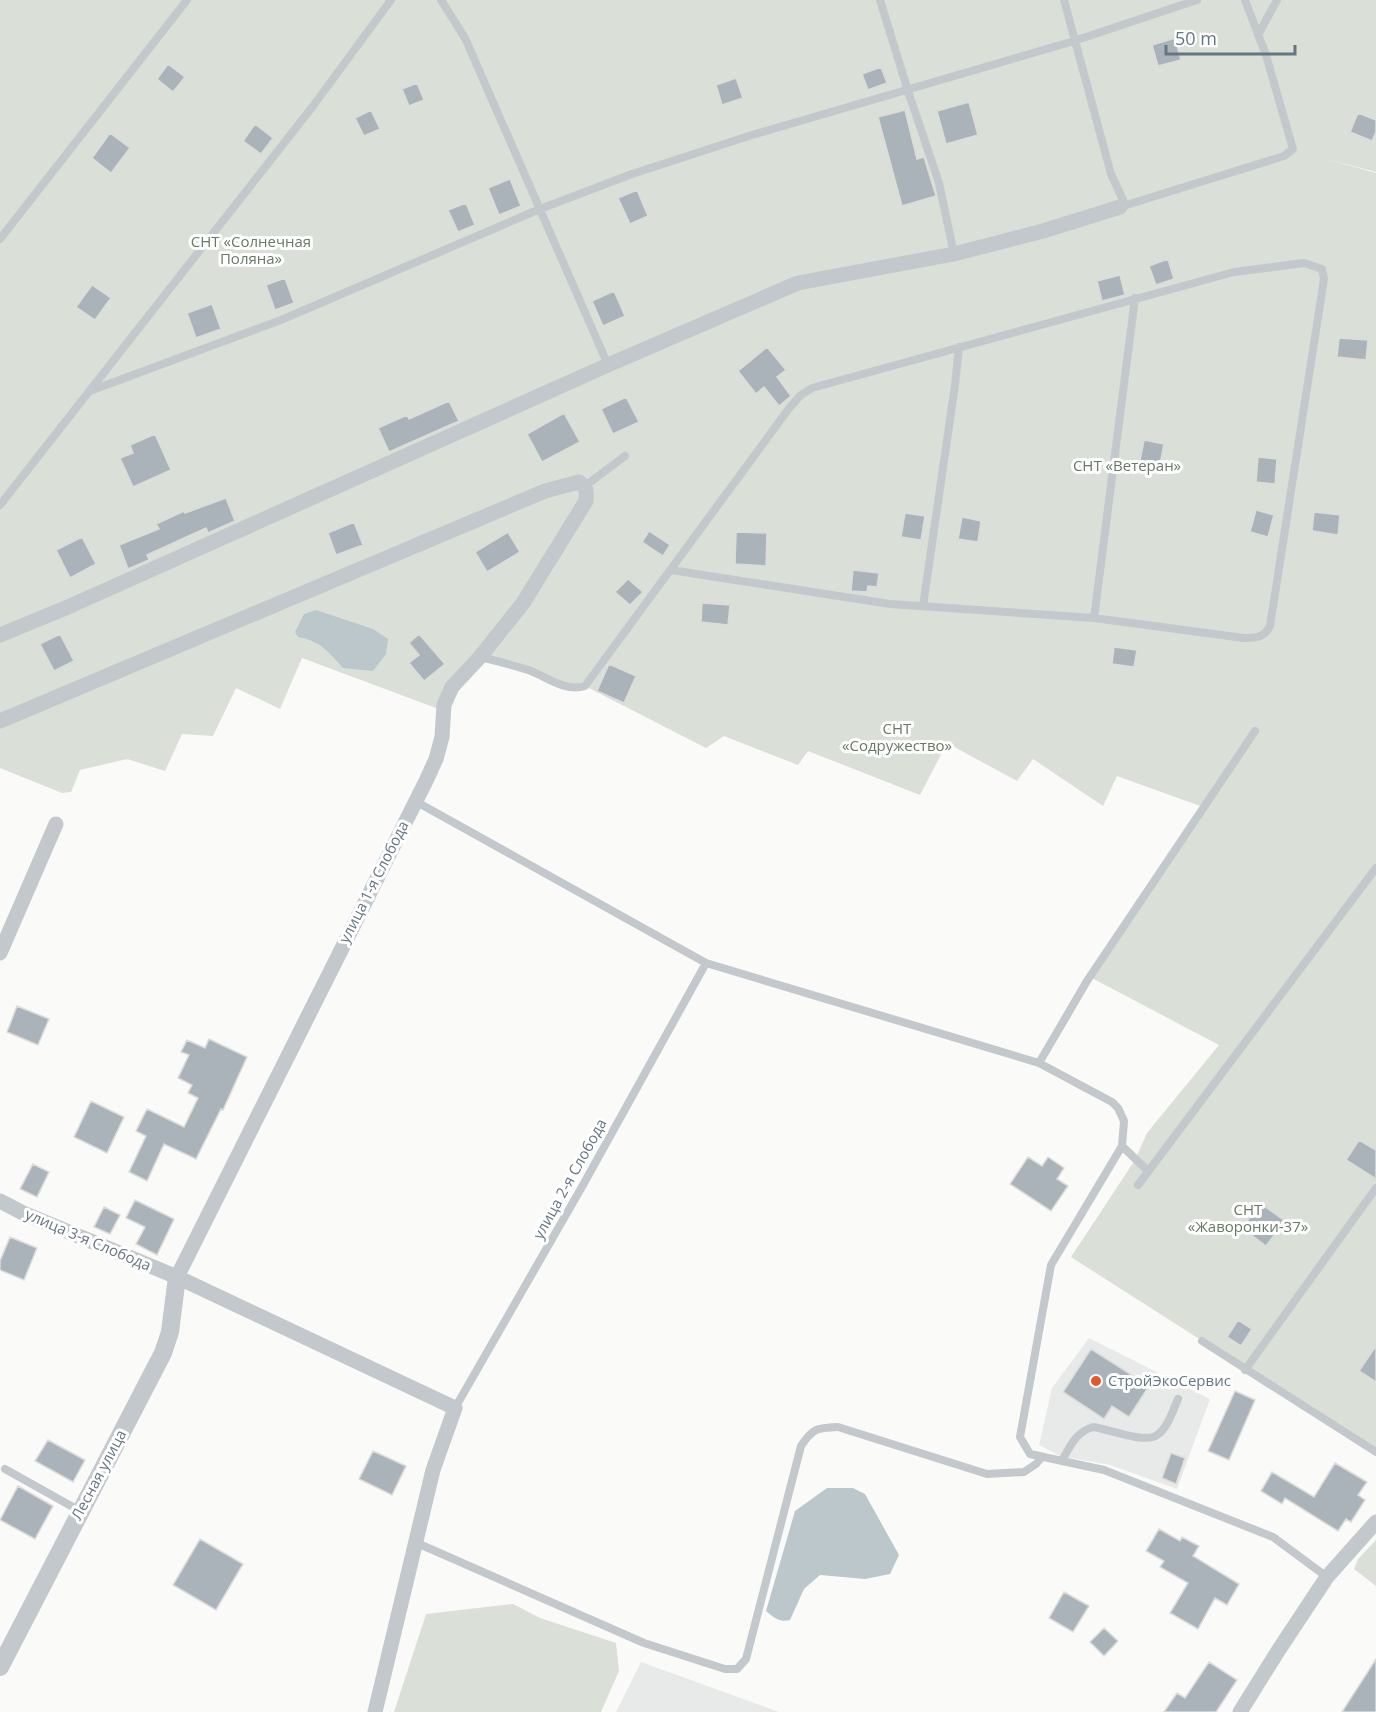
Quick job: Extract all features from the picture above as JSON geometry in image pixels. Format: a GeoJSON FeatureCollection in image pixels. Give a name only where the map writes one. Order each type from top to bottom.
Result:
{"type":"FeatureCollection","features":[{"type":"Feature","properties":{"kind":"street"},"geometry":{"type":"LineString","coordinates":[[0,635],[68,608],[608,365],[798,283],[954,254],[1043,231],[1120,207]]}},
{"type":"Feature","properties":{"kind":"street"},"geometry":{"type":"LineString","coordinates":[[0,721],[545,491],[579,482],[585,493]]}},
{"type":"Feature","properties":{"kind":"street","name":"улица 1-я Слобода"},"geometry":{"type":"LineString","coordinates":[[177,1277],[436,759],[442,736],[444,705],[452,687],[480,657],[523,603],[585,493]]}},
{"type":"Feature","properties":{"kind":"street"},"geometry":{"type":"LineString","coordinates":[[0,953],[56,824]]}},
{"type":"Feature","properties":{"kind":"street","name":"улица 3-я Слобода"},"geometry":{"type":"LineString","coordinates":[[0,1201],[23,1213],[177,1277],[455,1408]]}},
{"type":"Feature","properties":{"kind":"street","name":"Лесная улица"},"geometry":{"type":"LineString","coordinates":[[0,1667],[163,1353],[170,1332],[177,1277]]}},
{"type":"Feature","properties":{"kind":"street"},"geometry":{"type":"LineString","coordinates":[[375,1712],[434,1470],[455,1408]]}},
{"type":"Feature","properties":{"kind":"street"},"geometry":{"type":"LineString","coordinates":[[1240,1712],[1327,1577],[1376,1522]]}},
{"type":"Feature","properties":{"kind":"lane"},"geometry":{"type":"LineString","coordinates":[[0,239],[187,0]]}},
{"type":"Feature","properties":{"kind":"lane"},"geometry":{"type":"LineString","coordinates":[[0,506],[313,106],[391,0]]}},
{"type":"Feature","properties":{"kind":"lane"},"geometry":{"type":"LineString","coordinates":[[441,0],[465,38],[608,365]]}},
{"type":"Feature","properties":{"kind":"lane"},"geometry":{"type":"LineString","coordinates":[[880,0],[939,183],[954,254]]}},
{"type":"Feature","properties":{"kind":"lane"},"geometry":{"type":"LineString","coordinates":[[1064,0],[1111,174],[1123,200],[1120,207]]}},
{"type":"Feature","properties":{"kind":"lane"},"geometry":{"type":"LineString","coordinates":[[90,391],[281,320],[540,209],[632,174],[730,142],[1074,41],[1197,0]]}},
{"type":"Feature","properties":{"kind":"lane"},"geometry":{"type":"LineString","coordinates":[[1120,207],[1284,156],[1293,149],[1266,55],[1245,0]]}},
{"type":"Feature","properties":{"kind":"lane"},"geometry":{"type":"LineString","coordinates":[[1258,35],[1277,0]]}},
{"type":"Feature","properties":{"kind":"lane"},"geometry":{"type":"LineString","coordinates":[[480,657],[531,671],[564,686],[577,689],[585,686],[671,570],[801,395],[813,388],[1234,272],[1304,263],[1322,269],[1324,279],[1270,626],[1267,633],[1258,638],[1094,618],[890,604],[671,570]]}},
{"type":"Feature","properties":{"kind":"lane"},"geometry":{"type":"LineString","coordinates":[[1094,618],[1135,298]]}},
{"type":"Feature","properties":{"kind":"lane"},"geometry":{"type":"LineString","coordinates":[[923,606],[959,347]]}},
{"type":"Feature","properties":{"kind":"lane"},"geometry":{"type":"LineString","coordinates":[[585,493],[625,456]]}},
{"type":"Feature","properties":{"kind":"lane"},"geometry":{"type":"LineString","coordinates":[[1039,1063],[1087,981],[1255,731]]}},
{"type":"Feature","properties":{"kind":"lane"},"geometry":{"type":"LineString","coordinates":[[415,801],[706,963],[1039,1063],[1112,1101],[1124,1121],[1122,1146],[1051,1266],[1020,1437],[1030,1454],[1104,1470],[1273,1537],[1327,1577]]}},
{"type":"Feature","properties":{"kind":"lane"},"geometry":{"type":"LineString","coordinates":[[1138,1185],[1376,868]]}},
{"type":"Feature","properties":{"kind":"lane","name":"улица 2-я Слобода"},"geometry":{"type":"LineString","coordinates":[[455,1408],[583,1185],[706,963]]}},
{"type":"Feature","properties":{"kind":"lane"},"geometry":{"type":"LineString","coordinates":[[1122,1146],[1149,1171]]}},
{"type":"Feature","properties":{"kind":"lane"},"geometry":{"type":"LineString","coordinates":[[1245,1370],[1376,1188]]}},
{"type":"Feature","properties":{"kind":"lane"},"geometry":{"type":"LineString","coordinates":[[1202,1341],[1376,1452]]}},
{"type":"Feature","properties":{"kind":"lane"},"geometry":{"type":"LineString","coordinates":[[1062,1461],[1074,1440],[1084,1429],[1093,1427],[1147,1439],[1157,1436],[1171,1416],[1178,1399]]}},
{"type":"Feature","properties":{"kind":"lane"},"geometry":{"type":"LineString","coordinates":[[417,1543],[644,1643],[725,1669],[736,1669],[746,1659],[801,1446],[810,1432],[820,1428],[838,1427],[987,1474],[1024,1472],[1036,1464],[1042,1456]]}},
{"type":"Feature","properties":{"kind":"lane"},"geometry":{"type":"LineString","coordinates":[[5,1469],[80,1511]]}},
{"type":"Feature","properties":{"kind":"shaded area"},"geometry":{"type":"Polygon","coordinates":[[[316,610],[373,629],[388,639],[386,654],[373,671],[343,668],[318,644],[298,637],[295,632],[304,614],[316,610]]]}},
{"type":"Feature","properties":{"kind":"shaded area"},"geometry":{"type":"Polygon","coordinates":[[[1089,1338],[1210,1399],[1177,1489],[1110,1465],[1060,1456],[1039,1445],[1052,1388],[1089,1338]]]}},
{"type":"Feature","properties":{"kind":"shaded area"},"geometry":{"type":"Polygon","coordinates":[[[827,1488],[853,1488],[865,1494],[899,1555],[890,1574],[865,1579],[820,1575],[804,1589],[790,1620],[780,1620],[766,1611],[795,1511],[827,1488]]]}},
{"type":"Feature","properties":{"kind":"shaded area"},"geometry":{"type":"Polygon","coordinates":[[[641,1662],[779,1712],[616,1712],[641,1662]]]}},
{"type":"Feature","properties":{"kind":"green space"},"geometry":{"type":"Polygon","coordinates":[[[0,0],[1376,0],[1376,172],[1323,158],[1376,173],[1376,1452],[1071,1257],[1135,1160],[1147,1133],[1219,1045],[1090,977],[1203,807],[1117,776],[1103,806],[1033,759],[1017,781],[947,743],[920,795],[808,751],[798,765],[724,736],[706,748],[585,686],[577,689],[480,657],[444,711],[302,658],[280,709],[236,688],[213,736],[182,734],[165,771],[127,759],[80,770],[71,792],[62,793],[0,768],[0,0]]]}},
{"type":"Feature","properties":{"kind":"green space"},"geometry":{"type":"Polygon","coordinates":[[[1376,1540],[1376,1586],[1354,1569],[1358,1559],[1376,1540]]]}},
{"type":"Feature","properties":{"kind":"green space"},"geometry":{"type":"Polygon","coordinates":[[[513,1604],[540,1618],[616,1643],[619,1671],[601,1712],[394,1712],[426,1614],[513,1604]]]}},
{"type":"Feature","properties":{"kind":"building"},"geometry":{"type":"Polygon","coordinates":[[[1175,38],[1181,60],[1158,66],[1152,45],[1175,38]]]}},
{"type":"Feature","properties":{"kind":"building"},"geometry":{"type":"Polygon","coordinates":[[[168,64],[185,77],[173,92],[157,79],[168,64]]]}},
{"type":"Feature","properties":{"kind":"building"},"geometry":{"type":"Polygon","coordinates":[[[881,67],[887,83],[868,90],[862,74],[881,67]]]}},
{"type":"Feature","properties":{"kind":"building"},"geometry":{"type":"Polygon","coordinates":[[[736,78],[743,98],[722,105],[716,85],[736,78]]]}},
{"type":"Feature","properties":{"kind":"building"},"geometry":{"type":"Polygon","coordinates":[[[417,83],[424,100],[409,106],[402,89],[417,83]]]}},
{"type":"Feature","properties":{"kind":"building"},"geometry":{"type":"Polygon","coordinates":[[[969,102],[978,135],[946,144],[937,111],[969,102]]]}},
{"type":"Feature","properties":{"kind":"building"},"geometry":{"type":"Polygon","coordinates":[[[371,110],[380,129],[364,136],[355,118],[371,110]]]}},
{"type":"Feature","properties":{"kind":"building"},"geometry":{"type":"Polygon","coordinates":[[[905,110],[917,159],[924,157],[936,196],[902,206],[878,117],[905,110]]]}},
{"type":"Feature","properties":{"kind":"building"},"geometry":{"type":"Polygon","coordinates":[[[1358,113],[1376,120],[1376,132],[1372,141],[1350,132],[1358,113]]]}},
{"type":"Feature","properties":{"kind":"building"},"geometry":{"type":"Polygon","coordinates":[[[255,124],[273,138],[261,154],[243,141],[255,124]]]}},
{"type":"Feature","properties":{"kind":"building"},"geometry":{"type":"Polygon","coordinates":[[[110,133],[130,148],[111,173],[92,158],[110,133]]]}},
{"type":"Feature","properties":{"kind":"building"},"geometry":{"type":"Polygon","coordinates":[[[510,179],[521,206],[499,215],[488,188],[510,179]]]}},
{"type":"Feature","properties":{"kind":"building"},"geometry":{"type":"Polygon","coordinates":[[[637,190],[648,216],[630,224],[618,198],[637,190]]]}},
{"type":"Feature","properties":{"kind":"building"},"geometry":{"type":"Polygon","coordinates":[[[466,203],[475,225],[458,232],[448,210],[466,203]]]}},
{"type":"Feature","properties":{"kind":"building"},"geometry":{"type":"Polygon","coordinates":[[[1168,259],[1174,279],[1156,285],[1149,266],[1168,259]]]}},
{"type":"Feature","properties":{"kind":"building"},"geometry":{"type":"Polygon","coordinates":[[[1120,275],[1125,295],[1102,301],[1097,281],[1120,275]]]}},
{"type":"Feature","properties":{"kind":"building"},"geometry":{"type":"Polygon","coordinates":[[[285,278],[294,303],[275,310],[266,285],[285,278]]]}},
{"type":"Feature","properties":{"kind":"building"},"geometry":{"type":"Polygon","coordinates":[[[92,285],[111,298],[95,320],[76,307],[92,285]]]}},
{"type":"Feature","properties":{"kind":"building"},"geometry":{"type":"Polygon","coordinates":[[[614,291],[625,316],[603,326],[592,301],[614,291]]]}},
{"type":"Feature","properties":{"kind":"building"},"geometry":{"type":"Polygon","coordinates":[[[212,304],[221,329],[196,338],[187,313],[212,304]]]}},
{"type":"Feature","properties":{"kind":"building"},"geometry":{"type":"Polygon","coordinates":[[[1339,338],[1368,340],[1366,360],[1337,357],[1339,338]]]}},
{"type":"Feature","properties":{"kind":"building"},"geometry":{"type":"Polygon","coordinates":[[[767,347],[786,370],[777,377],[791,396],[779,406],[764,387],[756,394],[738,371],[767,347]]]}},
{"type":"Feature","properties":{"kind":"building"},"geometry":{"type":"Polygon","coordinates":[[[626,397],[639,422],[613,434],[601,409],[626,397]]]}},
{"type":"Feature","properties":{"kind":"building"},"geometry":{"type":"Polygon","coordinates":[[[449,401],[459,421],[389,452],[378,428],[407,415],[409,419],[449,401]]]}},
{"type":"Feature","properties":{"kind":"building"},"geometry":{"type":"Polygon","coordinates":[[[564,413],[580,442],[542,462],[527,434],[564,413]]]}},
{"type":"Feature","properties":{"kind":"building"},"geometry":{"type":"Polygon","coordinates":[[[155,434],[171,470],[133,487],[120,458],[133,453],[130,445],[155,434]]]}},
{"type":"Feature","properties":{"kind":"building"},"geometry":{"type":"Polygon","coordinates":[[[1144,440],[1164,444],[1159,470],[1139,466],[1144,440]]]}},
{"type":"Feature","properties":{"kind":"building"},"geometry":{"type":"Polygon","coordinates":[[[1258,457],[1277,459],[1275,484],[1256,482],[1258,457]]]}},
{"type":"Feature","properties":{"kind":"building"},"geometry":{"type":"Polygon","coordinates":[[[226,498],[235,521],[208,533],[206,528],[147,555],[149,560],[128,569],[119,545],[159,529],[156,524],[184,511],[185,513],[226,498]]]}},
{"type":"Feature","properties":{"kind":"building"},"geometry":{"type":"Polygon","coordinates":[[[1256,510],[1274,515],[1268,537],[1250,532],[1256,510]]]}},
{"type":"Feature","properties":{"kind":"building"},"geometry":{"type":"Polygon","coordinates":[[[1314,512],[1340,515],[1338,535],[1312,531],[1314,512]]]}},
{"type":"Feature","properties":{"kind":"building"},"geometry":{"type":"Polygon","coordinates":[[[905,513],[925,516],[921,540],[901,537],[905,513]]]}},
{"type":"Feature","properties":{"kind":"building"},"geometry":{"type":"Polygon","coordinates":[[[962,517],[981,521],[978,542],[958,539],[962,517]]]}},
{"type":"Feature","properties":{"kind":"building"},"geometry":{"type":"Polygon","coordinates":[[[354,522],[363,545],[336,555],[328,533],[354,522]]]}},
{"type":"Feature","properties":{"kind":"building"},"geometry":{"type":"Polygon","coordinates":[[[649,531],[670,545],[663,556],[642,542],[649,531]]]}},
{"type":"Feature","properties":{"kind":"building"},"geometry":{"type":"Polygon","coordinates":[[[508,532],[520,552],[487,572],[475,552],[508,532]]]}},
{"type":"Feature","properties":{"kind":"building"},"geometry":{"type":"Polygon","coordinates":[[[736,532],[767,533],[766,566],[735,564],[736,532]]]}},
{"type":"Feature","properties":{"kind":"building"},"geometry":{"type":"Polygon","coordinates":[[[82,537],[96,564],[70,578],[56,550],[82,537]]]}},
{"type":"Feature","properties":{"kind":"building"},"geometry":{"type":"Polygon","coordinates":[[[853,570],[879,573],[877,587],[868,586],[867,592],[851,591],[853,570]]]}},
{"type":"Feature","properties":{"kind":"building"},"geometry":{"type":"Polygon","coordinates":[[[628,579],[643,592],[630,605],[615,592],[628,579]]]}},
{"type":"Feature","properties":{"kind":"building"},"geometry":{"type":"Polygon","coordinates":[[[702,603],[730,605],[728,625],[701,622],[702,603]]]}},
{"type":"Feature","properties":{"kind":"building"},"geometry":{"type":"Polygon","coordinates":[[[60,634],[74,661],[54,671],[40,644],[60,634]]]}},
{"type":"Feature","properties":{"kind":"building"},"geometry":{"type":"Polygon","coordinates":[[[419,634],[445,664],[424,681],[409,663],[419,655],[409,643],[419,634]]]}},
{"type":"Feature","properties":{"kind":"building"},"geometry":{"type":"Polygon","coordinates":[[[1114,647],[1137,650],[1134,667],[1112,664],[1114,647]]]}},
{"type":"Feature","properties":{"kind":"building"},"geometry":{"type":"Polygon","coordinates":[[[609,664],[636,676],[624,703],[597,691],[609,664]]]}},
{"type":"Feature","properties":{"kind":"building"},"geometry":{"type":"Polygon","coordinates":[[[17,1006],[49,1019],[38,1045],[7,1032],[17,1006]]]}},
{"type":"Feature","properties":{"kind":"building"},"geometry":{"type":"Polygon","coordinates":[[[209,1039],[247,1057],[223,1110],[221,1109],[196,1159],[164,1144],[147,1181],[129,1172],[146,1136],[136,1131],[147,1109],[184,1127],[198,1098],[188,1093],[192,1085],[178,1078],[189,1055],[181,1052],[187,1040],[205,1048],[209,1039]]]}},
{"type":"Feature","properties":{"kind":"building"},"geometry":{"type":"Polygon","coordinates":[[[91,1101],[124,1117],[107,1153],[74,1137],[91,1101]]]}},
{"type":"Feature","properties":{"kind":"building"},"geometry":{"type":"Polygon","coordinates":[[[1359,1140],[1376,1150],[1376,1179],[1346,1160],[1359,1140]]]}},
{"type":"Feature","properties":{"kind":"building"},"geometry":{"type":"Polygon","coordinates":[[[1028,1157],[1042,1166],[1048,1157],[1064,1168],[1057,1179],[1068,1186],[1051,1211],[1010,1184],[1028,1157]]]}},
{"type":"Feature","properties":{"kind":"building"},"geometry":{"type":"Polygon","coordinates":[[[33,1164],[49,1172],[37,1197],[20,1189],[33,1164]]]}},
{"type":"Feature","properties":{"kind":"building"},"geometry":{"type":"Polygon","coordinates":[[[135,1200],[174,1219],[157,1255],[136,1244],[145,1227],[126,1218],[135,1200]]]}},
{"type":"Feature","properties":{"kind":"building"},"geometry":{"type":"Polygon","coordinates":[[[1260,1203],[1285,1221],[1266,1246],[1242,1228],[1260,1203]]]}},
{"type":"Feature","properties":{"kind":"building"},"geometry":{"type":"Polygon","coordinates":[[[104,1207],[120,1215],[110,1234],[94,1227],[104,1207]]]}},
{"type":"Feature","properties":{"kind":"building"},"geometry":{"type":"Polygon","coordinates":[[[10,1237],[37,1248],[24,1280],[0,1270],[0,1261],[10,1237]]]}},
{"type":"Feature","properties":{"kind":"building"},"geometry":{"type":"Polygon","coordinates":[[[1238,1320],[1252,1329],[1241,1346],[1227,1337],[1238,1320]]]}},
{"type":"Feature","properties":{"kind":"building"},"geometry":{"type":"Polygon","coordinates":[[[1376,1346],[1376,1382],[1359,1371],[1376,1346]]]}},
{"type":"Feature","properties":{"kind":"building"},"geometry":{"type":"Polygon","coordinates":[[[1091,1349],[1149,1386],[1129,1417],[1112,1406],[1104,1419],[1063,1392],[1091,1349]]]}},
{"type":"Feature","properties":{"kind":"building"},"geometry":{"type":"Polygon","coordinates":[[[1235,1391],[1255,1400],[1229,1460],[1208,1451],[1235,1391]]]}},
{"type":"Feature","properties":{"kind":"building"},"geometry":{"type":"Polygon","coordinates":[[[48,1440],[85,1460],[73,1482],[35,1461],[48,1440]]]}},
{"type":"Feature","properties":{"kind":"building"},"geometry":{"type":"Polygon","coordinates":[[[373,1451],[406,1466],[392,1495],[359,1479],[373,1451]]]}},
{"type":"Feature","properties":{"kind":"building"},"geometry":{"type":"Polygon","coordinates":[[[1171,1453],[1185,1458],[1176,1484],[1162,1478],[1171,1453]]]}},
{"type":"Feature","properties":{"kind":"building"},"geometry":{"type":"Polygon","coordinates":[[[1335,1463],[1367,1482],[1358,1495],[1365,1500],[1351,1522],[1346,1519],[1338,1531],[1285,1498],[1282,1504],[1261,1491],[1272,1472],[1314,1497],[1335,1463]]]}},
{"type":"Feature","properties":{"kind":"building"},"geometry":{"type":"Polygon","coordinates":[[[18,1486],[53,1506],[35,1539],[0,1520],[18,1486]]]}},
{"type":"Feature","properties":{"kind":"building"},"geometry":{"type":"Polygon","coordinates":[[[1159,1529],[1180,1541],[1182,1537],[1199,1546],[1193,1556],[1239,1584],[1227,1605],[1215,1598],[1198,1629],[1170,1613],[1188,1583],[1160,1567],[1164,1561],[1146,1551],[1159,1529]]]}},
{"type":"Feature","properties":{"kind":"building"},"geometry":{"type":"Polygon","coordinates":[[[200,1539],[243,1564],[216,1610],[173,1585],[200,1539]]]}},
{"type":"Feature","properties":{"kind":"building"},"geometry":{"type":"Polygon","coordinates":[[[1064,1592],[1089,1606],[1073,1632],[1049,1618],[1064,1592]]]}},
{"type":"Feature","properties":{"kind":"building"},"geometry":{"type":"Polygon","coordinates":[[[1104,1628],[1118,1641],[1104,1656],[1090,1642],[1104,1628]]]}},
{"type":"Feature","properties":{"kind":"building"},"geometry":{"type":"Polygon","coordinates":[[[1376,1659],[1376,1712],[1342,1712],[1376,1659]]]}},
{"type":"Feature","properties":{"kind":"building"},"geometry":{"type":"Polygon","coordinates":[[[1209,1662],[1237,1680],[1216,1712],[1164,1712],[1177,1693],[1185,1698],[1209,1662]]]}},
{"type":"Feature","properties":{"kind":"place","name":"СтройЭкоСервис"},"geometry":{"type":"Point","coordinates":[1096,1381]}},
{"type":"Feature","properties":{"kind":"park label","name":"СНТ «Солнечная Поляна»"},"geometry":{"type":"Point","coordinates":[251,250]}},
{"type":"Feature","properties":{"kind":"park label","name":"СНТ «Ветеран»"},"geometry":{"type":"Point","coordinates":[1127,466]}},
{"type":"Feature","properties":{"kind":"park label","name":"СНТ «Содружество»"},"geometry":{"type":"Point","coordinates":[897,738]}},
{"type":"Feature","properties":{"kind":"park label","name":"СНТ «Жаворонки-37»"},"geometry":{"type":"Point","coordinates":[1248,1218]}}]}
